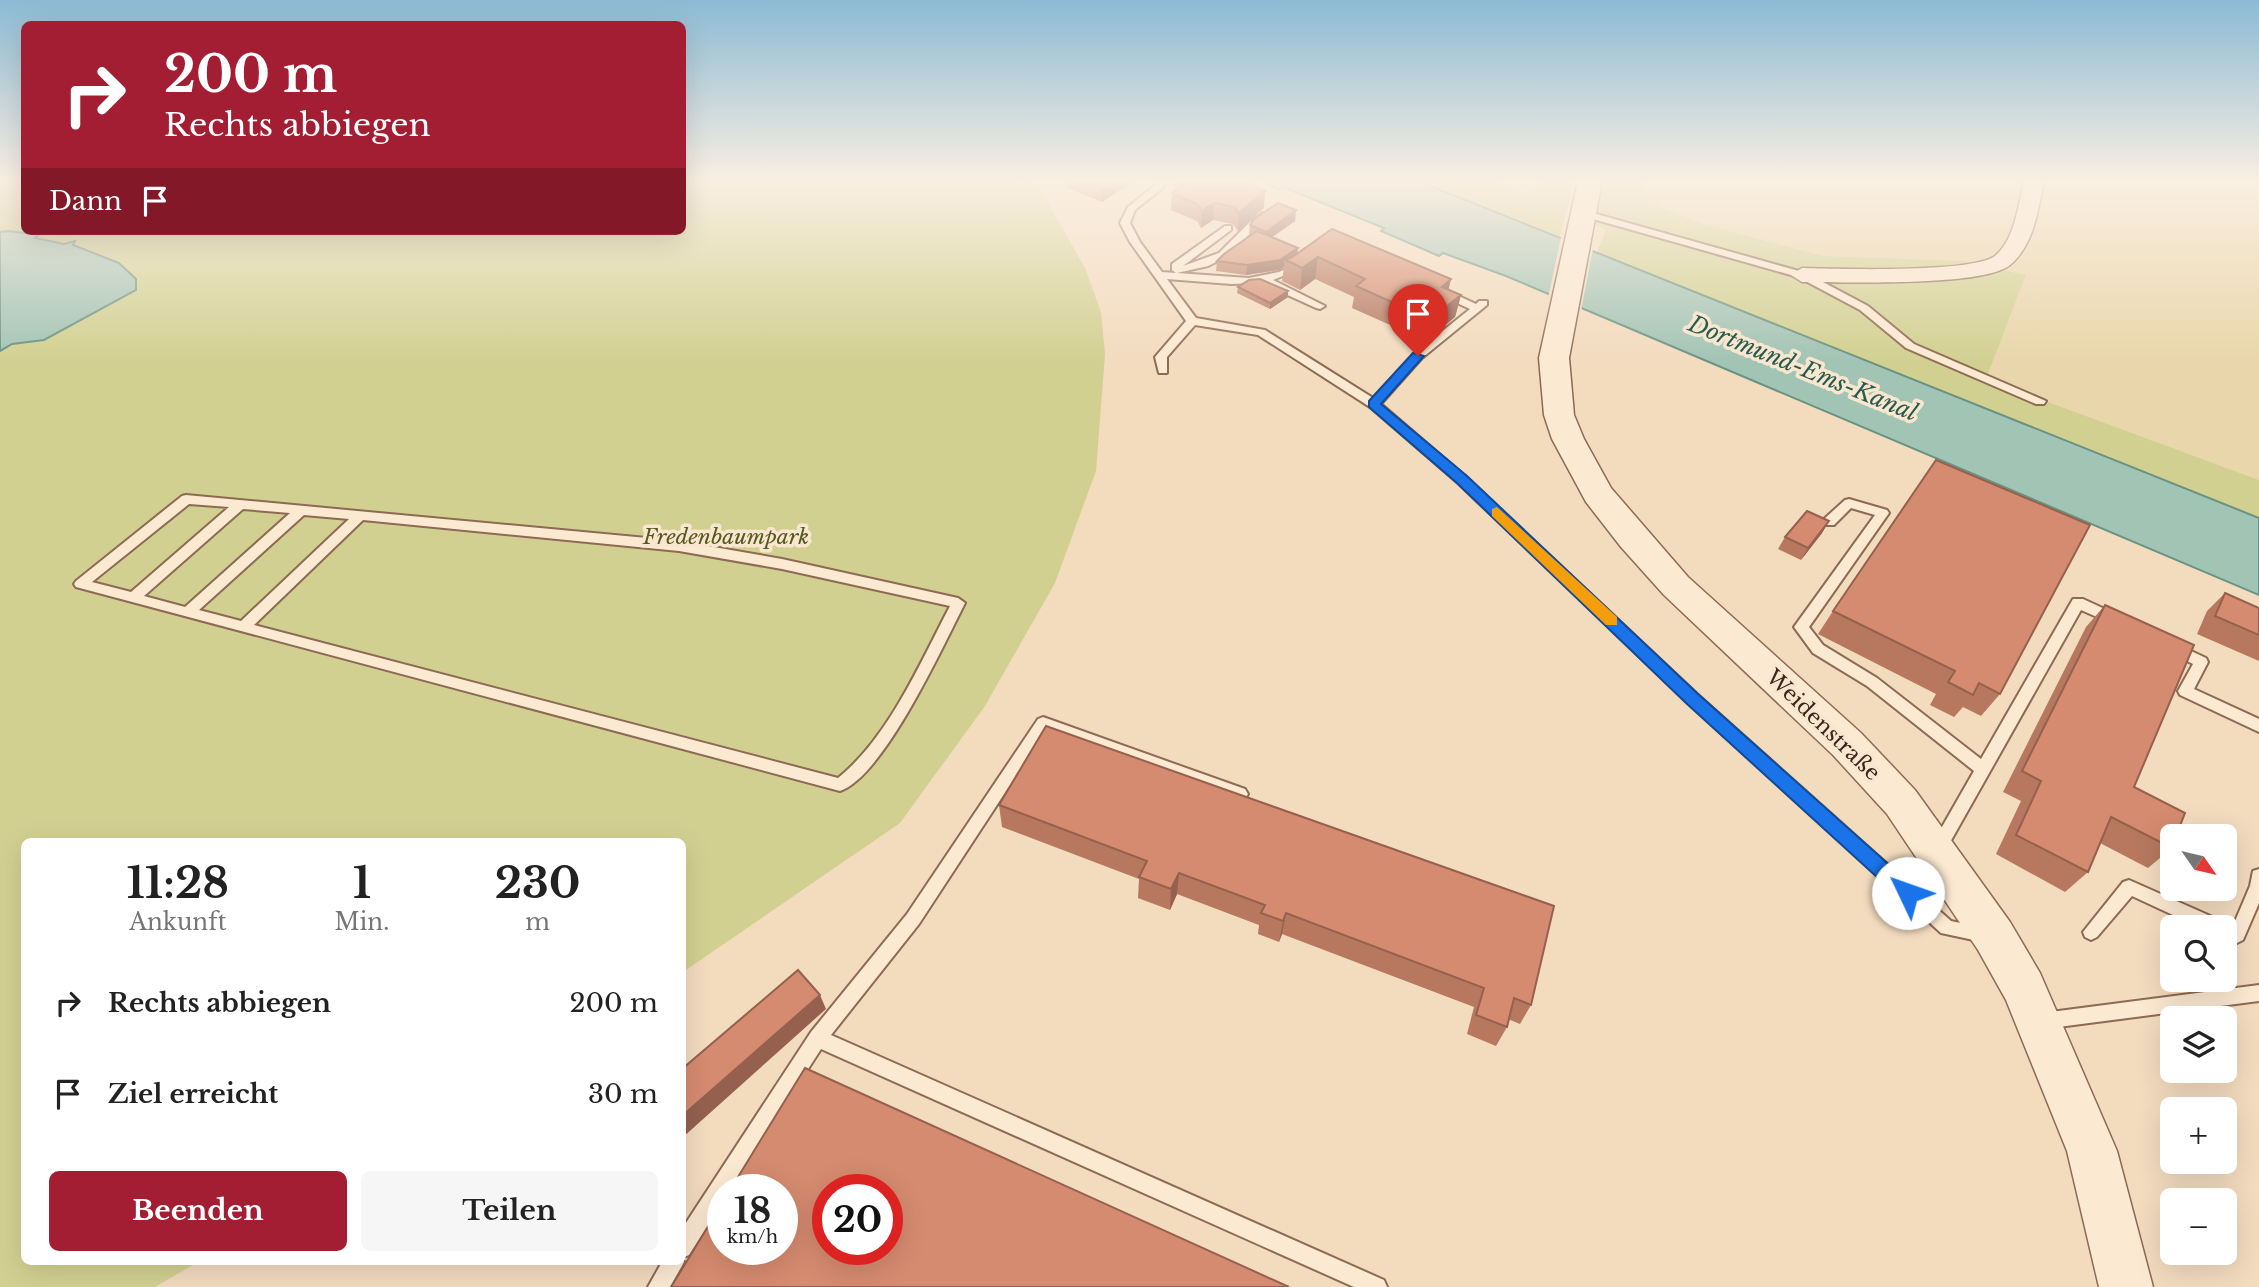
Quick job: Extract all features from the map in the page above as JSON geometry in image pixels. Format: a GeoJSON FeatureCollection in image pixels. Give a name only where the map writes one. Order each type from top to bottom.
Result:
{"type":"FeatureCollection","features":[{"type":"Feature","properties":{"kind":"street","name":"Weidenstraße"},"geometry":{"type":"LineString","coordinates":[[1577,241],[1554,358],[1559,415],[1568,439],[1598,494],[1633,539],[1676,586],[1847,744],[1901,802],[1994,936],[2038,1022],[2092,1151],[2113,1225],[2126,1287]]}},
{"type":"Feature","properties":{"kind":"street"},"geometry":{"type":"LineString","coordinates":[[1802,275],[1901,276],[1990,268],[2001,264],[2014,251],[2017,241]]}},
{"type":"Feature","properties":{"kind":"lane"},"geometry":{"type":"LineString","coordinates":[[1135,241],[1192,321],[1261,332],[1374,404],[1462,480],[1692,698],[1947,928],[1994,936]]}},
{"type":"Feature","properties":{"kind":"lane"},"geometry":{"type":"LineString","coordinates":[[1159,275],[1184,262],[1211,241]]}},
{"type":"Feature","properties":{"kind":"lane"},"geometry":{"type":"LineString","coordinates":[[1159,275],[1217,260],[1237,241]]}},
{"type":"Feature","properties":{"kind":"lane"},"geometry":{"type":"LineString","coordinates":[[1670,241],[1802,275],[1864,308],[1910,346],[2040,401]]}},
{"type":"Feature","properties":{"kind":"lane"},"geometry":{"type":"LineString","coordinates":[[1159,275],[1246,281],[1283,276],[1306,260]]}},
{"type":"Feature","properties":{"kind":"lane"},"geometry":{"type":"LineString","coordinates":[[1262,279],[1320,306]]}},
{"type":"Feature","properties":{"kind":"lane"},"geometry":{"type":"LineString","coordinates":[[1374,404],[1418,356],[1481,305],[1429,287]]}},
{"type":"Feature","properties":{"kind":"lane"},"geometry":{"type":"LineString","coordinates":[[1163,371],[1161,357],[1192,321]]}},
{"type":"Feature","properties":{"kind":"lane"},"geometry":{"type":"LineString","coordinates":[[186,499],[301,510],[678,546],[782,564],[958,603],[899,713],[852,778],[840,785],[81,584],[186,499]]}},
{"type":"Feature","properties":{"kind":"lane"},"geometry":{"type":"LineString","coordinates":[[1829,522],[1849,503],[1883,513],[1801,627],[1818,649],[1872,681],[1983,769]]}},
{"type":"Feature","properties":{"kind":"lane"},"geometry":{"type":"LineString","coordinates":[[133,598],[241,504]]}},
{"type":"Feature","properties":{"kind":"lane"},"geometry":{"type":"LineString","coordinates":[[187,613],[301,510]]}},
{"type":"Feature","properties":{"kind":"lane"},"geometry":{"type":"LineString","coordinates":[[242,628],[361,515]]}},
{"type":"Feature","properties":{"kind":"lane"},"geometry":{"type":"LineString","coordinates":[[1936,852],[2078,603],[2126,626]]}},
{"type":"Feature","properties":{"kind":"lane"},"geometry":{"type":"LineString","coordinates":[[2162,643],[2201,662],[2185,691],[2259,726]]}},
{"type":"Feature","properties":{"kind":"lane"},"geometry":{"type":"LineString","coordinates":[[686,1242],[817,1038],[913,919],[1043,723],[1240,794]]}},
{"type":"Feature","properties":{"kind":"lane"},"geometry":{"type":"LineString","coordinates":[[2237,935],[2258,886],[2259,876]]}},
{"type":"Feature","properties":{"kind":"lane"},"geometry":{"type":"LineString","coordinates":[[2091,932],[2129,887],[2191,915]]}},
{"type":"Feature","properties":{"kind":"lane"},"geometry":{"type":"LineString","coordinates":[[2038,1022],[2259,993]]}},
{"type":"Feature","properties":{"kind":"lane"},"geometry":{"type":"LineString","coordinates":[[817,1038],[1377,1287]]}},
{"type":"Feature","properties":{"kind":"lane"},"geometry":{"type":"LineString","coordinates":[[658,1287],[672,1265]]}},
{"type":"Feature","properties":{"kind":"shaded area"},"geometry":{"type":"Polygon","coordinates":[[[1767,241],[2259,241],[2259,480],[1986,379],[2026,275],[1963,261],[1824,256],[1767,241]]]}},
{"type":"Feature","properties":{"kind":"green space","name":"Fredenbaumpark"},"geometry":{"type":"Polygon","coordinates":[[[0,241],[1070,241],[1085,268],[1101,312],[1105,354],[1096,471],[1055,583],[985,706],[900,823],[686,970],[686,838],[21,838],[21,1265],[193,1265],[155,1287],[0,1287],[0,241]]]}},
{"type":"Feature","properties":{"kind":"green space"},"geometry":{"type":"Polygon","coordinates":[[[1602,241],[1767,241],[1824,256],[1963,261],[2026,275],[1986,379],[2259,480],[2259,518],[1596,255],[1602,241]]]}},
{"type":"Feature","properties":{"kind":"water"},"geometry":{"type":"Polygon","coordinates":[[[0,241],[50,241],[64,244],[75,241],[73,245],[119,263],[136,279],[136,290],[44,340],[12,344],[0,351],[0,241]]]}},
{"type":"Feature","properties":{"kind":"water","name":"Dortmund-Ems-Kanal"},"geometry":{"type":"Polygon","coordinates":[[[1404,241],[1568,241],[2259,518],[2259,595],[1506,276],[1443,253],[1439,256],[1404,241]]]}},
{"type":"Feature","properties":{"kind":"pier"},"geometry":{"type":"Polygon","coordinates":[[[1560,241],[1572,241],[1593,249],[1581,311],[1548,298],[1560,241]]]}},
{"type":"Feature","properties":{"kind":"building"},"geometry":{"type":"Polygon","coordinates":[[[1243,241],[1281,241],[1298,248],[1280,260],[1247,265],[1217,261],[1243,241]]]}},
{"type":"Feature","properties":{"kind":"building"},"geometry":{"type":"Polygon","coordinates":[[[1315,241],[1361,241],[1451,279],[1442,287],[1461,295],[1430,319],[1356,286],[1365,279],[1318,257],[1302,268],[1284,259],[1291,258],[1315,241]]]}},
{"type":"Feature","properties":{"kind":"building"},"geometry":{"type":"Polygon","coordinates":[[[1260,279],[1288,291],[1270,303],[1238,287],[1249,280],[1260,279]]]}},
{"type":"Feature","properties":{"kind":"building"},"geometry":{"type":"Polygon","coordinates":[[[1936,460],[2090,525],[2000,694],[1979,683],[1973,695],[1948,682],[1955,671],[1833,611],[1936,460]]]}},
{"type":"Feature","properties":{"kind":"building"},"geometry":{"type":"Polygon","coordinates":[[[1807,511],[1829,521],[1808,548],[1785,537],[1807,511]]]}},
{"type":"Feature","properties":{"kind":"building"},"geometry":{"type":"Polygon","coordinates":[[[2225,593],[2259,608],[2259,635],[2215,616],[2225,593]]]}},
{"type":"Feature","properties":{"kind":"building"},"geometry":{"type":"Polygon","coordinates":[[[2105,605],[2194,645],[2134,787],[2185,813],[2181,824],[2160,824],[2160,842],[2111,817],[2088,872],[2016,835],[2041,781],[2022,771],[2105,605]]]}},
{"type":"Feature","properties":{"kind":"building"},"geometry":{"type":"Polygon","coordinates":[[[1046,726],[1554,906],[1531,1005],[1514,998],[1507,1027],[1476,1015],[1484,988],[1286,913],[1283,921],[1261,913],[1265,905],[1179,873],[1171,889],[1139,877],[1147,861],[999,805],[1046,726]]]}},
{"type":"Feature","properties":{"kind":"building"},"geometry":{"type":"Polygon","coordinates":[[[798,970],[820,995],[686,1112],[686,1066],[798,970]]]}},
{"type":"Feature","properties":{"kind":"building"},"geometry":{"type":"Polygon","coordinates":[[[805,1068],[1289,1287],[671,1287],[707,1228],[707,1265],[798,1265],[798,1174],[740,1174],[805,1068]]]}},
{"type":"Feature","properties":{"kind":"slow traffic"},"geometry":{"type":"LineString","coordinates":[[1497,512],[1611,621]]}},
{"type":"Feature","properties":{"kind":"route"},"geometry":{"type":"LineString","coordinates":[[1418,356],[1374,404],[1462,480],[1692,698],[1908,893]]}}]}
